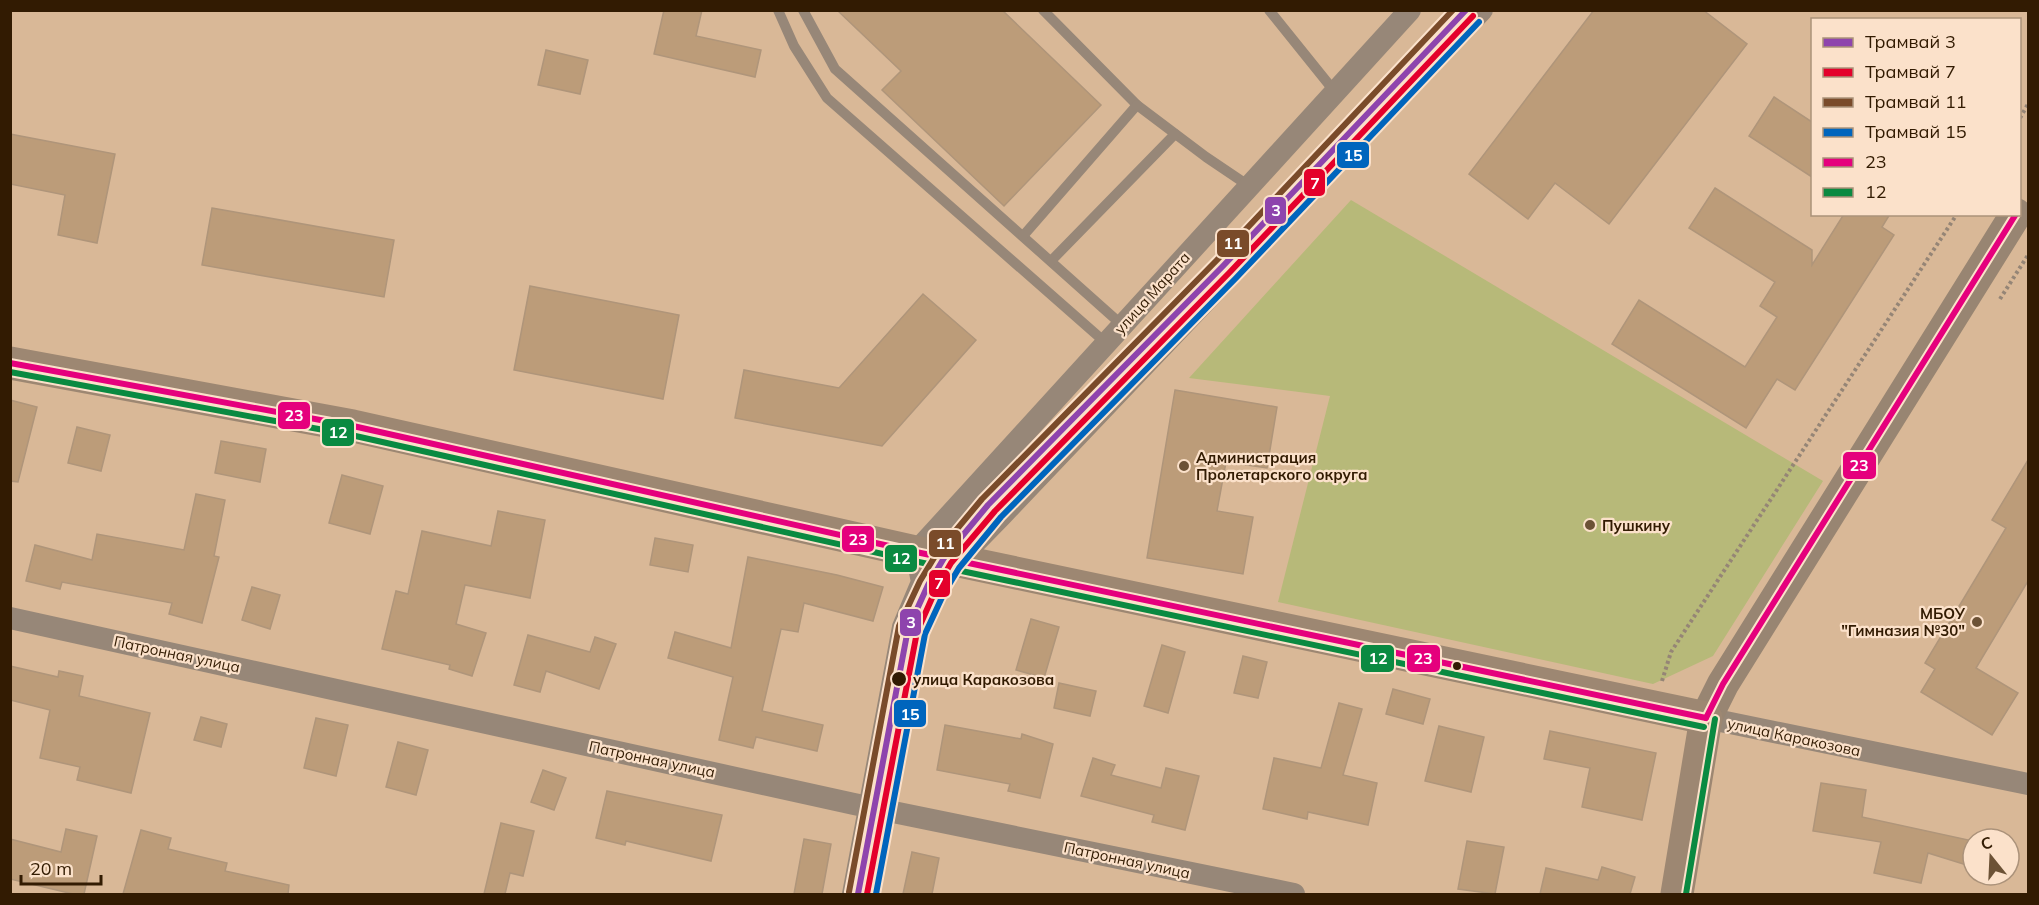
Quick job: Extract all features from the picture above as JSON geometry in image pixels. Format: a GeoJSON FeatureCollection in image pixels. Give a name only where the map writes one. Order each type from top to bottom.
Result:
{"type":"FeatureCollection","features":[{"type":"Feature","properties":{"kind":"main road"},"geometry":{"type":"LineString","coordinates":[[1677,894],[1706,718],[1729,674],[2015,216]]}},
{"type":"Feature","properties":{"kind":"main road","name":"улица Каракозова"},"geometry":{"type":"LineString","coordinates":[[10,363],[353,426],[919,567],[957,561],[1706,718]]}},
{"type":"Feature","properties":{"kind":"street","name":"улица Марата"},"geometry":{"type":"LineString","coordinates":[[852,894],[903,627],[919,567],[1106,343],[1410,10]]}},
{"type":"Feature","properties":{"kind":"street"},"geometry":{"type":"LineString","coordinates":[[957,561],[1482,10]]}},
{"type":"Feature","properties":{"kind":"street","name":"Патронная улица"},"geometry":{"type":"LineString","coordinates":[[10,618],[869,807],[1294,894]]}},
{"type":"Feature","properties":{"kind":"street","name":"улица Каракозова"},"geometry":{"type":"LineString","coordinates":[[1706,718],[2028,784]]}},
{"type":"Feature","properties":{"kind":"lane"},"geometry":{"type":"LineString","coordinates":[[778,10],[794,46],[827,98],[1106,343]]}},
{"type":"Feature","properties":{"kind":"lane"},"geometry":{"type":"LineString","coordinates":[[803,10],[835,69],[1122,325]]}},
{"type":"Feature","properties":{"kind":"lane"},"geometry":{"type":"LineString","coordinates":[[1043,10],[1137,105],[1250,186]]}},
{"type":"Feature","properties":{"kind":"lane"},"geometry":{"type":"LineString","coordinates":[[1269,10],[1335,93]]}},
{"type":"Feature","properties":{"kind":"lane"},"geometry":{"type":"LineString","coordinates":[[1023,236],[1137,105]]}},
{"type":"Feature","properties":{"kind":"lane"},"geometry":{"type":"LineString","coordinates":[[1052,261],[1175,134]]}},
{"type":"Feature","properties":{"kind":"path"},"geometry":{"type":"LineString","coordinates":[[1653,707],[1671,652],[1956,216]]}},
{"type":"Feature","properties":{"kind":"path"},"geometry":{"type":"LineString","coordinates":[[1996,305],[2028,255]]}},
{"type":"Feature","properties":{"kind":"green space"},"geometry":{"type":"Polygon","coordinates":[[[1351,200],[1823,481],[1713,656],[1653,684],[1278,602],[1330,396],[1189,378],[1351,200]]]}},
{"type":"Feature","properties":{"kind":"building"},"geometry":{"type":"Polygon","coordinates":[[[664,10],[702,10],[696,36],[761,50],[755,77],[654,54],[664,10]]]}},
{"type":"Feature","properties":{"kind":"building"},"geometry":{"type":"Polygon","coordinates":[[[837,10],[1002,10],[1101,105],[1004,206],[882,90],[901,71],[837,10]]]}},
{"type":"Feature","properties":{"kind":"building"},"geometry":{"type":"Polygon","coordinates":[[[1594,10],[1703,10],[1747,44],[1609,224],[1555,183],[1528,219],[1469,174],[1594,10]]]}},
{"type":"Feature","properties":{"kind":"building"},"geometry":{"type":"Polygon","coordinates":[[[546,50],[588,60],[580,94],[538,85],[546,50]]]}},
{"type":"Feature","properties":{"kind":"building"},"geometry":{"type":"Polygon","coordinates":[[[1774,97],[1811,121],[1811,176],[1749,136],[1774,97]]]}},
{"type":"Feature","properties":{"kind":"building"},"geometry":{"type":"Polygon","coordinates":[[[10,134],[115,154],[97,243],[58,235],[65,195],[10,184],[10,134]]]}},
{"type":"Feature","properties":{"kind":"building"},"geometry":{"type":"Polygon","coordinates":[[[1715,188],[1812,250],[1812,265],[1843,216],[1889,216],[1882,227],[1894,235],[1795,390],[1777,379],[1746,428],[1612,344],[1639,300],[1745,367],[1777,317],[1760,306],[1775,282],[1689,228],[1715,188]]]}},
{"type":"Feature","properties":{"kind":"building"},"geometry":{"type":"Polygon","coordinates":[[[212,208],[394,240],[384,297],[202,265],[212,208]]]}},
{"type":"Feature","properties":{"kind":"building"},"geometry":{"type":"Polygon","coordinates":[[[530,286],[679,315],[663,399],[514,370],[530,286]]]}},
{"type":"Feature","properties":{"kind":"building"},"geometry":{"type":"Polygon","coordinates":[[[923,294],[976,340],[882,446],[735,418],[744,370],[839,388],[923,294]]]}},
{"type":"Feature","properties":{"kind":"building"},"geometry":{"type":"Polygon","coordinates":[[[1175,390],[1277,407],[1267,468],[1226,462],[1217,511],[1253,517],[1243,574],[1147,558],[1175,390]]]}},
{"type":"Feature","properties":{"kind":"building"},"geometry":{"type":"Polygon","coordinates":[[[10,400],[37,407],[18,482],[10,481],[10,400]]]}},
{"type":"Feature","properties":{"kind":"building"},"geometry":{"type":"Polygon","coordinates":[[[77,427],[110,435],[101,471],[68,463],[77,427]]]}},
{"type":"Feature","properties":{"kind":"building"},"geometry":{"type":"Polygon","coordinates":[[[221,441],[266,449],[260,482],[215,473],[221,441]]]}},
{"type":"Feature","properties":{"kind":"building","name":"МБОУ \"Гимназия №30\""},"geometry":{"type":"Polygon","coordinates":[[[2028,460],[2028,581],[1976,668],[2018,693],[1992,735],[1921,692],[1935,669],[1925,663],[2006,528],[1992,520],[2028,460]]]}},
{"type":"Feature","properties":{"kind":"building"},"geometry":{"type":"Polygon","coordinates":[[[342,475],[383,486],[370,534],[329,523],[342,475]]]}},
{"type":"Feature","properties":{"kind":"building"},"geometry":{"type":"Polygon","coordinates":[[[196,494],[225,500],[214,556],[219,557],[202,623],[169,614],[172,603],[62,582],[60,589],[26,581],[35,545],[92,560],[97,534],[184,550],[196,494]]]}},
{"type":"Feature","properties":{"kind":"building"},"geometry":{"type":"Polygon","coordinates":[[[498,511],[545,520],[530,598],[465,585],[456,624],[486,633],[472,676],[449,669],[450,665],[382,649],[396,591],[408,594],[422,531],[491,546],[498,511]]]}},
{"type":"Feature","properties":{"kind":"building"},"geometry":{"type":"Polygon","coordinates":[[[655,538],[693,545],[688,572],[650,565],[655,538]]]}},
{"type":"Feature","properties":{"kind":"building"},"geometry":{"type":"Polygon","coordinates":[[[748,557],[883,587],[873,621],[804,603],[798,632],[781,629],[762,711],[823,725],[817,751],[756,737],[753,748],[719,740],[733,677],[668,658],[675,632],[731,648],[748,557]]]}},
{"type":"Feature","properties":{"kind":"building"},"geometry":{"type":"Polygon","coordinates":[[[252,587],[280,595],[270,629],[242,620],[252,587]]]}},
{"type":"Feature","properties":{"kind":"building"},"geometry":{"type":"Polygon","coordinates":[[[1031,619],[1059,627],[1044,678],[1016,670],[1031,619]]]}},
{"type":"Feature","properties":{"kind":"building"},"geometry":{"type":"Polygon","coordinates":[[[528,635],[590,652],[595,637],[616,644],[599,689],[546,671],[540,692],[514,685],[528,635]]]}},
{"type":"Feature","properties":{"kind":"building"},"geometry":{"type":"Polygon","coordinates":[[[1162,645],[1185,652],[1168,713],[1144,706],[1162,645]]]}},
{"type":"Feature","properties":{"kind":"building"},"geometry":{"type":"Polygon","coordinates":[[[1243,656],[1267,662],[1258,698],[1234,693],[1243,656]]]}},
{"type":"Feature","properties":{"kind":"building"},"geometry":{"type":"Polygon","coordinates":[[[10,666],[58,677],[59,671],[83,676],[79,696],[150,713],[131,793],[77,780],[80,767],[40,758],[50,710],[10,700],[10,666]]]}},
{"type":"Feature","properties":{"kind":"building"},"geometry":{"type":"Polygon","coordinates":[[[1059,683],[1096,691],[1090,716],[1054,708],[1059,683]]]}},
{"type":"Feature","properties":{"kind":"building"},"geometry":{"type":"Polygon","coordinates":[[[1393,689],[1430,699],[1423,724],[1386,714],[1393,689]]]}},
{"type":"Feature","properties":{"kind":"building"},"geometry":{"type":"Polygon","coordinates":[[[1339,703],[1362,709],[1343,775],[1377,783],[1368,825],[1308,812],[1307,819],[1263,809],[1274,758],[1321,768],[1339,703]]]}},
{"type":"Feature","properties":{"kind":"building"},"geometry":{"type":"Polygon","coordinates":[[[201,717],[227,724],[221,747],[194,740],[201,717]]]}},
{"type":"Feature","properties":{"kind":"building"},"geometry":{"type":"Polygon","coordinates":[[[316,718],[348,725],[336,776],[304,768],[316,718]]]}},
{"type":"Feature","properties":{"kind":"building"},"geometry":{"type":"Polygon","coordinates":[[[945,725],[1021,739],[1022,734],[1053,744],[1040,798],[1008,791],[1010,784],[937,770],[945,725]]]}},
{"type":"Feature","properties":{"kind":"building"},"geometry":{"type":"Polygon","coordinates":[[[1439,726],[1484,737],[1471,792],[1425,781],[1439,726]]]}},
{"type":"Feature","properties":{"kind":"building"},"geometry":{"type":"Polygon","coordinates":[[[1550,731],[1656,753],[1642,820],[1582,807],[1590,768],[1544,759],[1550,731]]]}},
{"type":"Feature","properties":{"kind":"building"},"geometry":{"type":"Polygon","coordinates":[[[398,742],[428,750],[416,795],[386,787],[398,742]]]}},
{"type":"Feature","properties":{"kind":"building"},"geometry":{"type":"Polygon","coordinates":[[[1093,758],[1115,765],[1111,775],[1161,788],[1166,768],[1199,776],[1185,830],[1152,822],[1154,815],[1081,796],[1093,758]]]}},
{"type":"Feature","properties":{"kind":"building"},"geometry":{"type":"Polygon","coordinates":[[[543,770],[566,778],[554,810],[531,802],[543,770]]]}},
{"type":"Feature","properties":{"kind":"building"},"geometry":{"type":"Polygon","coordinates":[[[1821,783],[1866,790],[1862,817],[1961,838],[1961,863],[1928,853],[1921,883],[1874,873],[1881,842],[1813,831],[1821,783]]]}},
{"type":"Feature","properties":{"kind":"building"},"geometry":{"type":"Polygon","coordinates":[[[607,791],[722,815],[711,861],[626,841],[625,845],[596,838],[607,791]]]}},
{"type":"Feature","properties":{"kind":"building"},"geometry":{"type":"Polygon","coordinates":[[[501,823],[534,831],[523,876],[510,873],[505,894],[484,894],[501,823]]]}},
{"type":"Feature","properties":{"kind":"building"},"geometry":{"type":"Polygon","coordinates":[[[66,829],[97,836],[84,894],[73,894],[10,879],[10,839],[61,852],[66,829]]]}},
{"type":"Feature","properties":{"kind":"building"},"geometry":{"type":"Polygon","coordinates":[[[141,830],[171,838],[168,849],[227,863],[225,871],[289,885],[288,894],[123,894],[141,830]]]}},
{"type":"Feature","properties":{"kind":"building"},"geometry":{"type":"Polygon","coordinates":[[[804,839],[831,844],[822,894],[794,894],[804,839]]]}},
{"type":"Feature","properties":{"kind":"building"},"geometry":{"type":"Polygon","coordinates":[[[1467,841],[1504,847],[1495,894],[1458,889],[1467,841]]]}},
{"type":"Feature","properties":{"kind":"building"},"geometry":{"type":"Polygon","coordinates":[[[912,852],[939,858],[932,894],[903,894],[912,852]]]}},
{"type":"Feature","properties":{"kind":"building"},"geometry":{"type":"Polygon","coordinates":[[[1602,867],[1635,877],[1630,894],[1540,894],[1546,868],[1598,880],[1602,867]]]}},
{"type":"Feature","properties":{"kind":"tram line","name":"11"},"geometry":{"type":"LineString","coordinates":[[849,892],[899,626],[920,581],[937,553],[982,499],[1217,260],[1453,10]]}},
{"type":"Feature","properties":{"kind":"tram line","name":"3"},"geometry":{"type":"LineString","coordinates":[[858,894],[908,629],[928,585],[944,558],[988,505],[1223,266],[1466,10]]}},
{"type":"Feature","properties":{"kind":"tram line","name":"7"},"geometry":{"type":"LineString","coordinates":[[867,894],[917,632],[936,589],[951,563],[995,511],[1230,272],[1473,16]]}},
{"type":"Feature","properties":{"kind":"tram line","name":"15"},"geometry":{"type":"LineString","coordinates":[[876,894],[925,634],[944,593],[959,568],[1001,517],[1236,278],[1479,22]]}},
{"type":"Feature","properties":{"kind":"transit line","name":"23"},"geometry":{"type":"LineString","coordinates":[[1706,718],[1723,684],[2015,216]]}},
{"type":"Feature","properties":{"kind":"transit line","name":"23"},"geometry":{"type":"LineString","coordinates":[[10,363],[353,426],[916,552],[1706,718]]}},
{"type":"Feature","properties":{"kind":"transit line","name":"12"},"geometry":{"type":"LineString","coordinates":[[10,372],[351,435],[914,561],[1704,727]]}},
{"type":"Feature","properties":{"kind":"transit line","name":"12"},"geometry":{"type":"LineString","coordinates":[[1686,894],[1715,719]]}},
{"type":"Feature","properties":{"kind":"place","name":"Администрация Пролетарского округа"},"geometry":{"type":"Point","coordinates":[1184,466]}},
{"type":"Feature","properties":{"kind":"place","name":"Пушкину"},"geometry":{"type":"Point","coordinates":[1590,525]}},
{"type":"Feature","properties":{"kind":"place","name":"МБОУ \"Гимназия №30\""},"geometry":{"type":"Point","coordinates":[1977,622]}},
{"type":"Feature","properties":{"kind":"place","name":"улица Каракозова"},"geometry":{"type":"Point","coordinates":[899,679]}}]}
